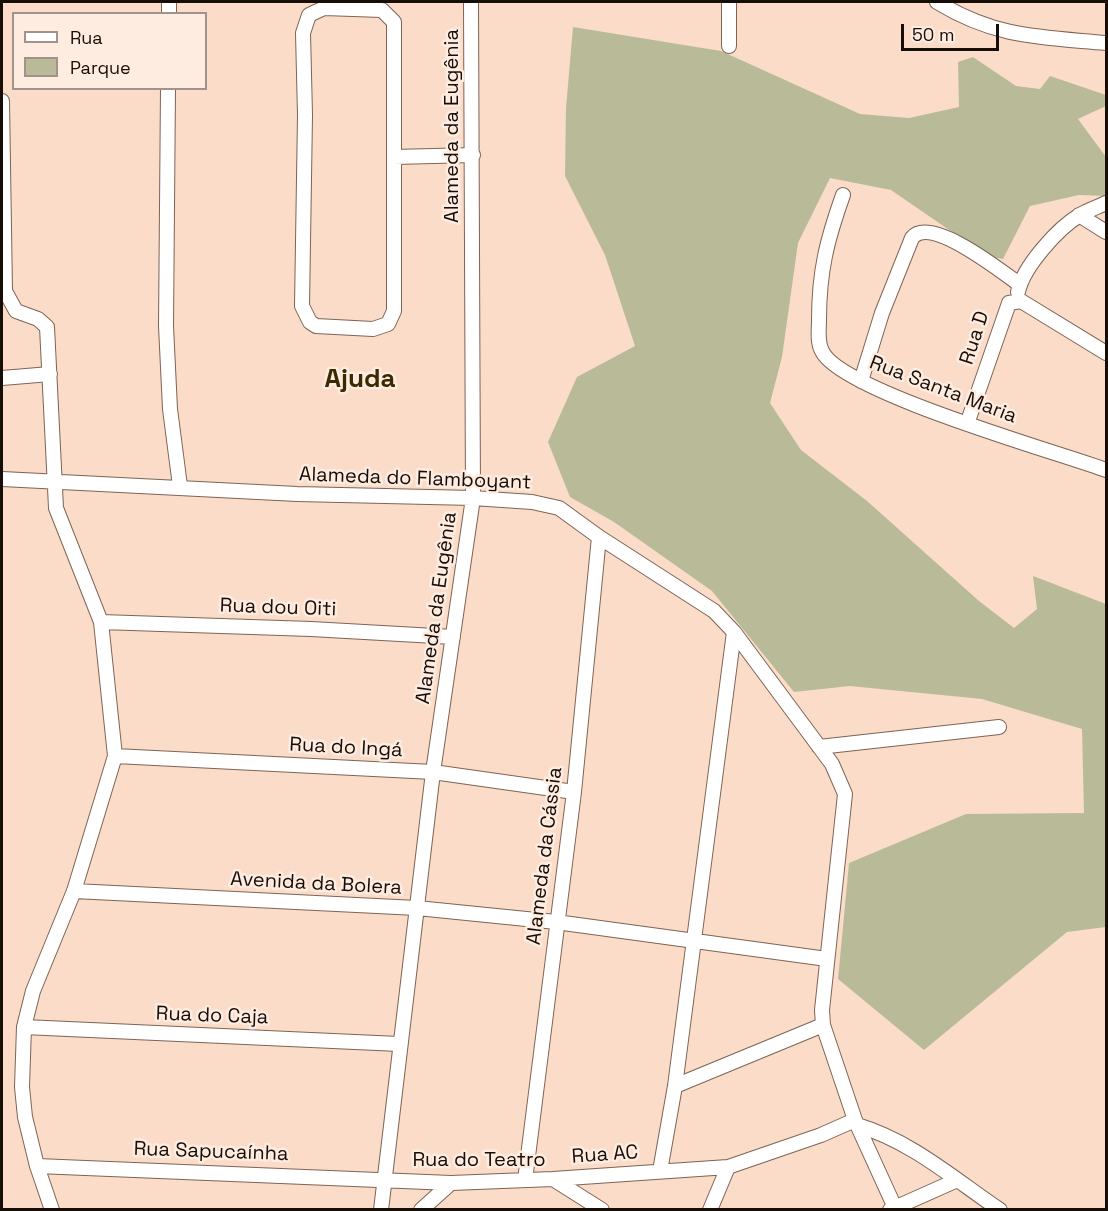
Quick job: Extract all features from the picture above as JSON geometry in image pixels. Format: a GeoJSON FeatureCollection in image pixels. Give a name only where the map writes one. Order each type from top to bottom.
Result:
{"type":"FeatureCollection","features":[{"type":"Feature","properties":{"kind":"street","name":"Alameda da Eugênia"},"geometry":{"type":"LineString","coordinates":[[381,1209],[433,772],[473,498],[471,2]]}},
{"type":"Feature","properties":{"kind":"street"},"geometry":{"type":"LineString","coordinates":[[729,2],[729,46]]}},
{"type":"Feature","properties":{"kind":"street"},"geometry":{"type":"LineString","coordinates":[[937,2],[956,14],[1005,33],[1107,43]]}},
{"type":"Feature","properties":{"kind":"street"},"geometry":{"type":"LineString","coordinates":[[324,8],[382,10],[391,17],[395,31],[394,157],[394,311],[392,318],[388,324],[373,330],[316,326],[305,314],[302,298],[305,115],[303,33],[306,21],[314,11],[324,8]]}},
{"type":"Feature","properties":{"kind":"street"},"geometry":{"type":"LineString","coordinates":[[168,90],[166,326],[170,409],[180,486]]}},
{"type":"Feature","properties":{"kind":"street"},"geometry":{"type":"LineString","coordinates":[[2,101],[4,291],[15,311],[38,319],[47,327],[54,496],[59,520],[101,622],[115,756],[74,891],[33,991],[24,1027],[22,1088],[25,1117],[37,1166],[52,1209]]}},
{"type":"Feature","properties":{"kind":"street"},"geometry":{"type":"LineString","coordinates":[[394,157],[473,155]]}},
{"type":"Feature","properties":{"kind":"street","name":"Rua Santa Maria"},"geometry":{"type":"LineString","coordinates":[[843,195],[825,244],[820,276],[819,338],[826,358],[861,381],[967,424],[1107,470]]}},
{"type":"Feature","properties":{"kind":"street"},"geometry":{"type":"LineString","coordinates":[[1016,301],[1019,284],[1045,245],[1079,215],[1107,203]]}},
{"type":"Feature","properties":{"kind":"street"},"geometry":{"type":"LineString","coordinates":[[1079,215],[1107,232]]}},
{"type":"Feature","properties":{"kind":"street"},"geometry":{"type":"LineString","coordinates":[[861,381],[882,313],[912,238],[919,232],[941,235],[986,260],[1019,284]]}},
{"type":"Feature","properties":{"kind":"street","name":"Rua D"},"geometry":{"type":"LineString","coordinates":[[967,424],[1004,311],[1009,303],[1021,301],[1107,353]]}},
{"type":"Feature","properties":{"kind":"street"},"geometry":{"type":"LineString","coordinates":[[2,378],[50,374]]}},
{"type":"Feature","properties":{"kind":"street","name":"Alameda do Flamboyant"},"geometry":{"type":"LineString","coordinates":[[2,479],[180,486],[297,494],[473,498],[552,506],[570,514],[599,537],[714,611],[734,632],[832,764],[844,794],[827,959],[823,1025],[856,1123],[894,1209]]}},
{"type":"Feature","properties":{"kind":"street","name":"Alameda da Cássia"},"geometry":{"type":"LineString","coordinates":[[525,1180],[574,792],[599,537]]}},
{"type":"Feature","properties":{"kind":"street","name":"Rua dou Oiti"},"geometry":{"type":"LineString","coordinates":[[101,622],[311,629],[453,637]]}},
{"type":"Feature","properties":{"kind":"street"},"geometry":{"type":"LineString","coordinates":[[660,1171],[675,1086],[734,632]]}},
{"type":"Feature","properties":{"kind":"street"},"geometry":{"type":"LineString","coordinates":[[819,747],[999,727]]}},
{"type":"Feature","properties":{"kind":"street","name":"Rua do Ingá"},"geometry":{"type":"LineString","coordinates":[[115,756],[433,772],[574,792]]}},
{"type":"Feature","properties":{"kind":"street","name":"Avenida da Bolera"},"geometry":{"type":"LineString","coordinates":[[74,891],[417,908],[556,922],[827,959]]}},
{"type":"Feature","properties":{"kind":"street"},"geometry":{"type":"LineString","coordinates":[[675,1086],[823,1025]]}},
{"type":"Feature","properties":{"kind":"street","name":"Rua do Caja"},"geometry":{"type":"LineString","coordinates":[[24,1027],[399,1044]]}},
{"type":"Feature","properties":{"kind":"street"},"geometry":{"type":"LineString","coordinates":[[856,1123],[907,1145],[956,1181],[1000,1209]]}},
{"type":"Feature","properties":{"kind":"street","name":"Rua AC"},"geometry":{"type":"LineString","coordinates":[[553,1179],[728,1167],[856,1123]]}},
{"type":"Feature","properties":{"kind":"street","name":"Rua Sapucaínha"},"geometry":{"type":"LineString","coordinates":[[37,1166],[384,1180]]}},
{"type":"Feature","properties":{"kind":"street"},"geometry":{"type":"LineString","coordinates":[[710,1209],[728,1167]]}},
{"type":"Feature","properties":{"kind":"street","name":"Rua do Teatro"},"geometry":{"type":"LineString","coordinates":[[384,1180],[451,1183],[553,1179],[602,1209]]}},
{"type":"Feature","properties":{"kind":"street"},"geometry":{"type":"LineString","coordinates":[[894,1209],[956,1181]]}},
{"type":"Feature","properties":{"kind":"street"},"geometry":{"type":"LineString","coordinates":[[421,1209],[451,1183]]}},
{"type":"Feature","properties":{"kind":"green space"},"geometry":{"type":"Polygon","coordinates":[[[573,27],[721,51],[860,114],[909,118],[959,107],[958,62],[973,57],[1016,86],[1040,89],[1050,76],[1106,95],[1106,106],[1078,119],[1106,157],[1106,196],[1079,195],[1030,206],[1003,259],[987,256],[891,190],[830,178],[798,243],[782,357],[770,403],[801,450],[867,501],[979,601],[1014,628],[1037,609],[1033,576],[1106,604],[1106,927],[1067,932],[924,1050],[838,979],[849,863],[966,814],[1084,813],[1082,729],[982,699],[850,686],[794,692],[712,591],[614,522],[570,497],[548,442],[577,377],[635,346],[605,255],[565,176],[566,108],[573,27]]]}},
{"type":"Feature","properties":{"kind":"district","name":"Ajuda"},"geometry":{"type":"Point","coordinates":[360,380]}}]}
